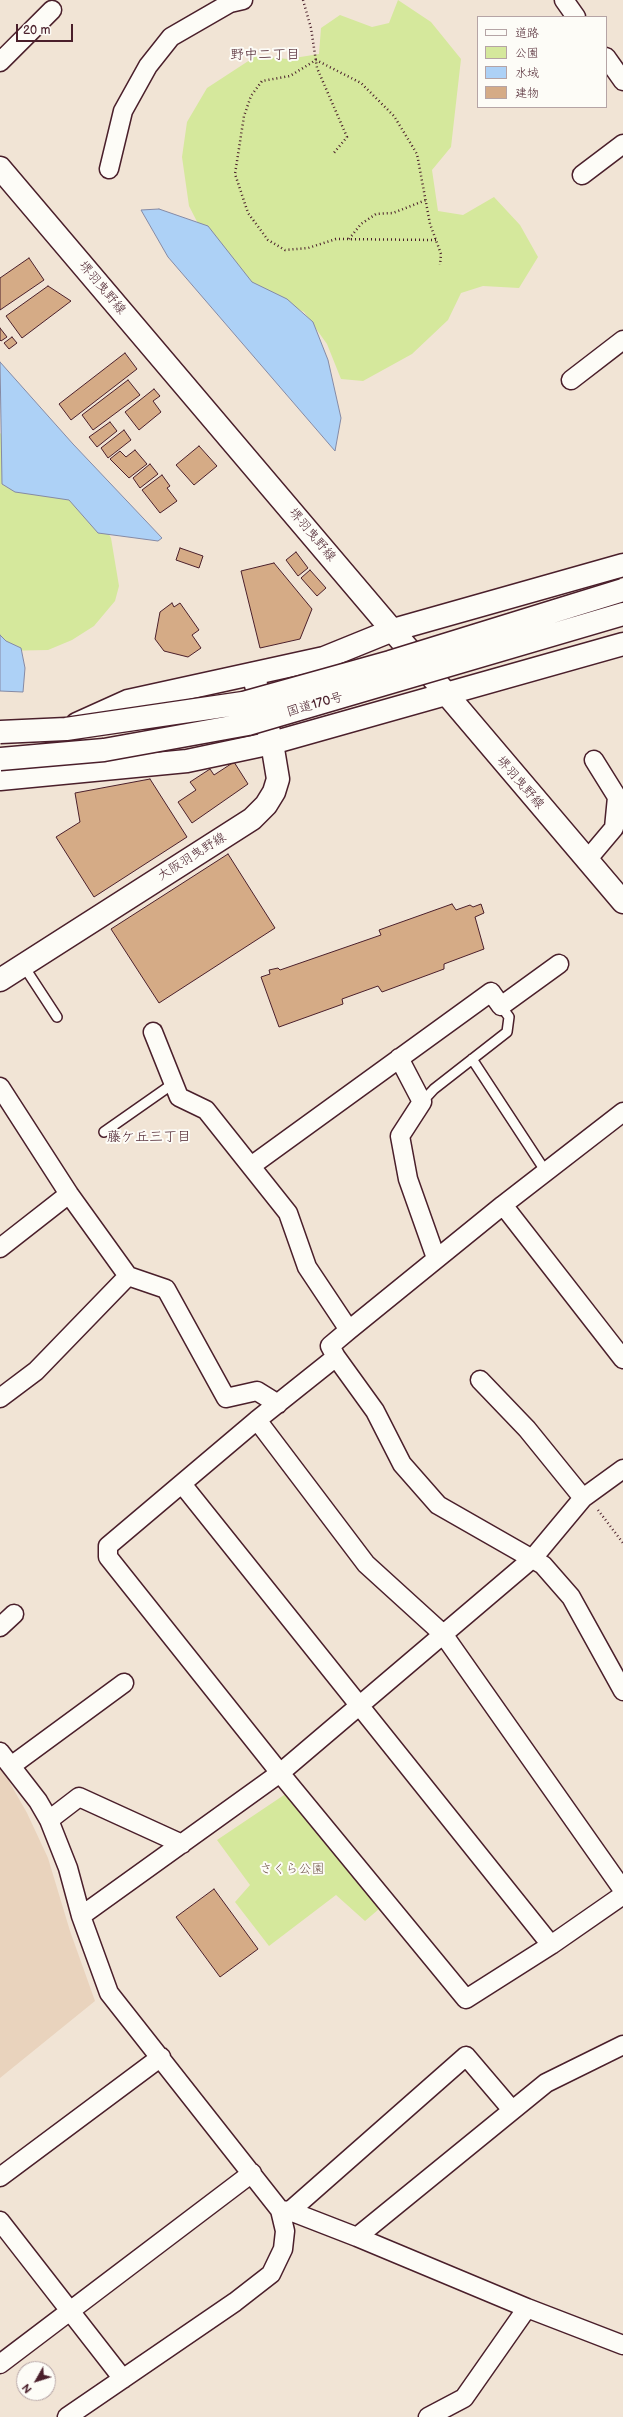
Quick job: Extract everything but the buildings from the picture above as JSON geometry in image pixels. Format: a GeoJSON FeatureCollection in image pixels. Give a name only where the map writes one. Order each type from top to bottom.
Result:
{"type":"FeatureCollection","features":[{"type":"Feature","properties":{"kind":"main road","name":"堺羽曳野線"},"geometry":{"type":"LineString","coordinates":[[0,168],[623,902]]}},
{"type":"Feature","properties":{"kind":"main road"},"geometry":{"type":"LineString","coordinates":[[0,733],[8,736],[55,734],[128,701],[324,658],[393,630],[623,565]]}},
{"type":"Feature","properties":{"kind":"main road","name":"国道170号"},"geometry":{"type":"LineString","coordinates":[[0,733],[66,729],[243,703],[390,662],[623,590]]}},
{"type":"Feature","properties":{"kind":"main road","name":"国道170号"},"geometry":{"type":"LineString","coordinates":[[0,759],[104,750],[248,724],[623,614]]}},
{"type":"Feature","properties":{"kind":"main road"},"geometry":{"type":"LineString","coordinates":[[0,779],[188,761],[272,743],[623,644]]}},
{"type":"Feature","properties":{"kind":"main road","name":"大阪羽曳野線"},"geometry":{"type":"LineString","coordinates":[[0,980],[252,819],[266,805],[274,792],[278,779],[272,743],[253,674]]}},
{"type":"Feature","properties":{"kind":"street"},"geometry":{"type":"LineString","coordinates":[[109,169],[124,110],[148,66],[171,37],[230,3],[243,0]]}},
{"type":"Feature","properties":{"kind":"street"},"geometry":{"type":"LineString","coordinates":[[564,0],[575,16]]}},
{"type":"Feature","properties":{"kind":"street"},"geometry":{"type":"LineString","coordinates":[[0,62],[52,10]]}},
{"type":"Feature","properties":{"kind":"street"},"geometry":{"type":"LineString","coordinates":[[582,175],[623,144]]}},
{"type":"Feature","properties":{"kind":"street"},"geometry":{"type":"LineString","coordinates":[[571,380],[623,340]]}},
{"type":"Feature","properties":{"kind":"street"},"geometry":{"type":"LineString","coordinates":[[587,860],[614,828],[617,797],[594,760]]}},
{"type":"Feature","properties":{"kind":"street"},"geometry":{"type":"LineString","coordinates":[[251,1166],[491,992],[501,1006],[559,964]]}},
{"type":"Feature","properties":{"kind":"street"},"geometry":{"type":"LineString","coordinates":[[153,1032],[179,1097],[206,1110],[288,1213],[307,1267],[349,1330]]}},
{"type":"Feature","properties":{"kind":"street"},"geometry":{"type":"LineString","coordinates":[[399,1058],[422,1102],[400,1136],[408,1179],[436,1258]]}},
{"type":"Feature","properties":{"kind":"street"},"geometry":{"type":"LineString","coordinates":[[0,1087],[69,1194],[128,1276],[166,1289],[226,1398],[257,1391],[278,1404]]}},
{"type":"Feature","properties":{"kind":"street"},"geometry":{"type":"LineString","coordinates":[[623,1112],[436,1258],[330,1346],[336,1357],[375,1411],[402,1464],[438,1505],[544,1565],[571,1597],[623,1691]]}},
{"type":"Feature","properties":{"kind":"street"},"geometry":{"type":"LineString","coordinates":[[0,1248],[69,1194]]}},
{"type":"Feature","properties":{"kind":"street"},"geometry":{"type":"LineString","coordinates":[[503,1205],[623,1359]]}},
{"type":"Feature","properties":{"kind":"street"},"geometry":{"type":"LineString","coordinates":[[0,1398],[36,1371],[128,1276]]}},
{"type":"Feature","properties":{"kind":"street"},"geometry":{"type":"LineString","coordinates":[[336,1357],[257,1420],[108,1546],[108,1557],[280,1773],[466,1999],[551,1945],[623,1895]]}},
{"type":"Feature","properties":{"kind":"street"},"geometry":{"type":"LineString","coordinates":[[480,1380],[527,1429],[585,1496]]}},
{"type":"Feature","properties":{"kind":"street"},"geometry":{"type":"LineString","coordinates":[[257,1420],[366,1564],[443,1634],[623,1890]]}},
{"type":"Feature","properties":{"kind":"street"},"geometry":{"type":"LineString","coordinates":[[81,1916],[280,1773],[360,1707],[533,1558],[585,1496],[623,1470]]}},
{"type":"Feature","properties":{"kind":"street"},"geometry":{"type":"LineString","coordinates":[[182,1484],[551,1945]]}},
{"type":"Feature","properties":{"kind":"street"},"geometry":{"type":"LineString","coordinates":[[0,1627],[14,1614]]}},
{"type":"Feature","properties":{"kind":"street"},"geometry":{"type":"LineString","coordinates":[[11,1766],[124,1683]]}},
{"type":"Feature","properties":{"kind":"street"},"geometry":{"type":"LineString","coordinates":[[0,1752],[38,1801],[49,1820],[68,1868],[81,1916],[110,1993],[252,2173],[285,2211],[357,2237],[528,2308],[623,2345]]}},
{"type":"Feature","properties":{"kind":"street"},"geometry":{"type":"LineString","coordinates":[[49,1820],[79,1797],[182,1844]]}},
{"type":"Feature","properties":{"kind":"street"},"geometry":{"type":"LineString","coordinates":[[357,2237],[546,2084],[623,2045]]}},
{"type":"Feature","properties":{"kind":"street"},"geometry":{"type":"LineString","coordinates":[[67,2417],[235,2302],[271,2274],[283,2249],[285,2211],[466,2056],[512,2110]]}},
{"type":"Feature","properties":{"kind":"street"},"geometry":{"type":"LineString","coordinates":[[0,2177],[161,2057]]}},
{"type":"Feature","properties":{"kind":"street"},"geometry":{"type":"LineString","coordinates":[[0,2364],[252,2173]]}},
{"type":"Feature","properties":{"kind":"street"},"geometry":{"type":"LineString","coordinates":[[0,2221],[123,2379]]}},
{"type":"Feature","properties":{"kind":"street"},"geometry":{"type":"LineString","coordinates":[[428,2417],[464,2398],[528,2308]]}},
{"type":"Feature","properties":{"kind":"lane"},"geometry":{"type":"LineString","coordinates":[[23,965],[57,1018]]}},
{"type":"Feature","properties":{"kind":"lane"},"geometry":{"type":"LineString","coordinates":[[422,1102],[434,1089],[507,1032],[509,1017],[501,1006]]}},
{"type":"Feature","properties":{"kind":"lane"},"geometry":{"type":"LineString","coordinates":[[472,1059],[546,1172]]}},
{"type":"Feature","properties":{"kind":"lane"},"geometry":{"type":"LineString","coordinates":[[104,1132],[174,1083]]}},
{"type":"Feature","properties":{"kind":"path"},"geometry":{"type":"LineString","coordinates":[[303,0],[311,28],[317,68],[347,137],[334,154]]}},
{"type":"Feature","properties":{"kind":"path"},"geometry":{"type":"LineString","coordinates":[[316,60],[361,83],[394,116],[416,154],[430,224],[441,254],[440,265]]}},
{"type":"Feature","properties":{"kind":"path"},"geometry":{"type":"LineString","coordinates":[[316,60],[290,76],[262,81],[255,91],[244,116],[235,174],[248,213],[268,240],[285,250],[308,248],[336,239],[436,240]]}},
{"type":"Feature","properties":{"kind":"path"},"geometry":{"type":"LineString","coordinates":[[349,239],[361,224],[376,214],[393,213],[426,200]]}},
{"type":"Feature","properties":{"kind":"path"},"geometry":{"type":"LineString","coordinates":[[585,1496],[623,1543]]}},
{"type":"Feature","properties":{"kind":"shaded area"},"geometry":{"type":"Polygon","coordinates":[[[0,1769],[2,1769],[27,1813],[48,1858],[70,1931],[95,2001],[0,2078],[0,1769]]]}},
{"type":"Feature","properties":{"kind":"green space"},"geometry":{"type":"Polygon","coordinates":[[[398,0],[431,22],[461,59],[451,147],[432,170],[438,211],[463,215],[494,197],[520,225],[538,257],[519,288],[483,286],[461,293],[448,320],[412,354],[363,381],[341,379],[327,344],[304,312],[246,283],[209,245],[189,206],[182,157],[187,122],[207,88],[256,56],[288,59],[319,54],[321,28],[340,15],[372,27],[389,23],[398,0]]]}},
{"type":"Feature","properties":{"kind":"green space"},"geometry":{"type":"Polygon","coordinates":[[[0,433],[97,513],[111,538],[119,586],[115,601],[94,626],[72,640],[48,650],[0,651],[0,433]]]}},
{"type":"Feature","properties":{"kind":"green space","name":"さくら公園"},"geometry":{"type":"Polygon","coordinates":[[[287,1793],[379,1909],[365,1921],[336,1895],[269,1946],[235,1902],[250,1885],[217,1840],[287,1793]]]}},
{"type":"Feature","properties":{"kind":"water"},"geometry":{"type":"Polygon","coordinates":[[[159,209],[208,226],[252,282],[287,299],[313,322],[328,360],[341,418],[335,451],[168,257],[141,210],[159,209]]]}},
{"type":"Feature","properties":{"kind":"water"},"geometry":{"type":"Polygon","coordinates":[[[0,362],[73,444],[162,538],[158,541],[98,533],[69,500],[15,492],[2,484],[0,362]]]}},
{"type":"Feature","properties":{"kind":"water"},"geometry":{"type":"Polygon","coordinates":[[[0,635],[6,641],[21,648],[25,668],[23,692],[0,691],[0,635]]]}},
{"type":"Feature","properties":{"kind":"district","name":"野中二丁目"},"geometry":{"type":"Point","coordinates":[265,55]}},
{"type":"Feature","properties":{"kind":"district","name":"藤ケ丘三丁目"},"geometry":{"type":"Point","coordinates":[149,1137]}}]}
